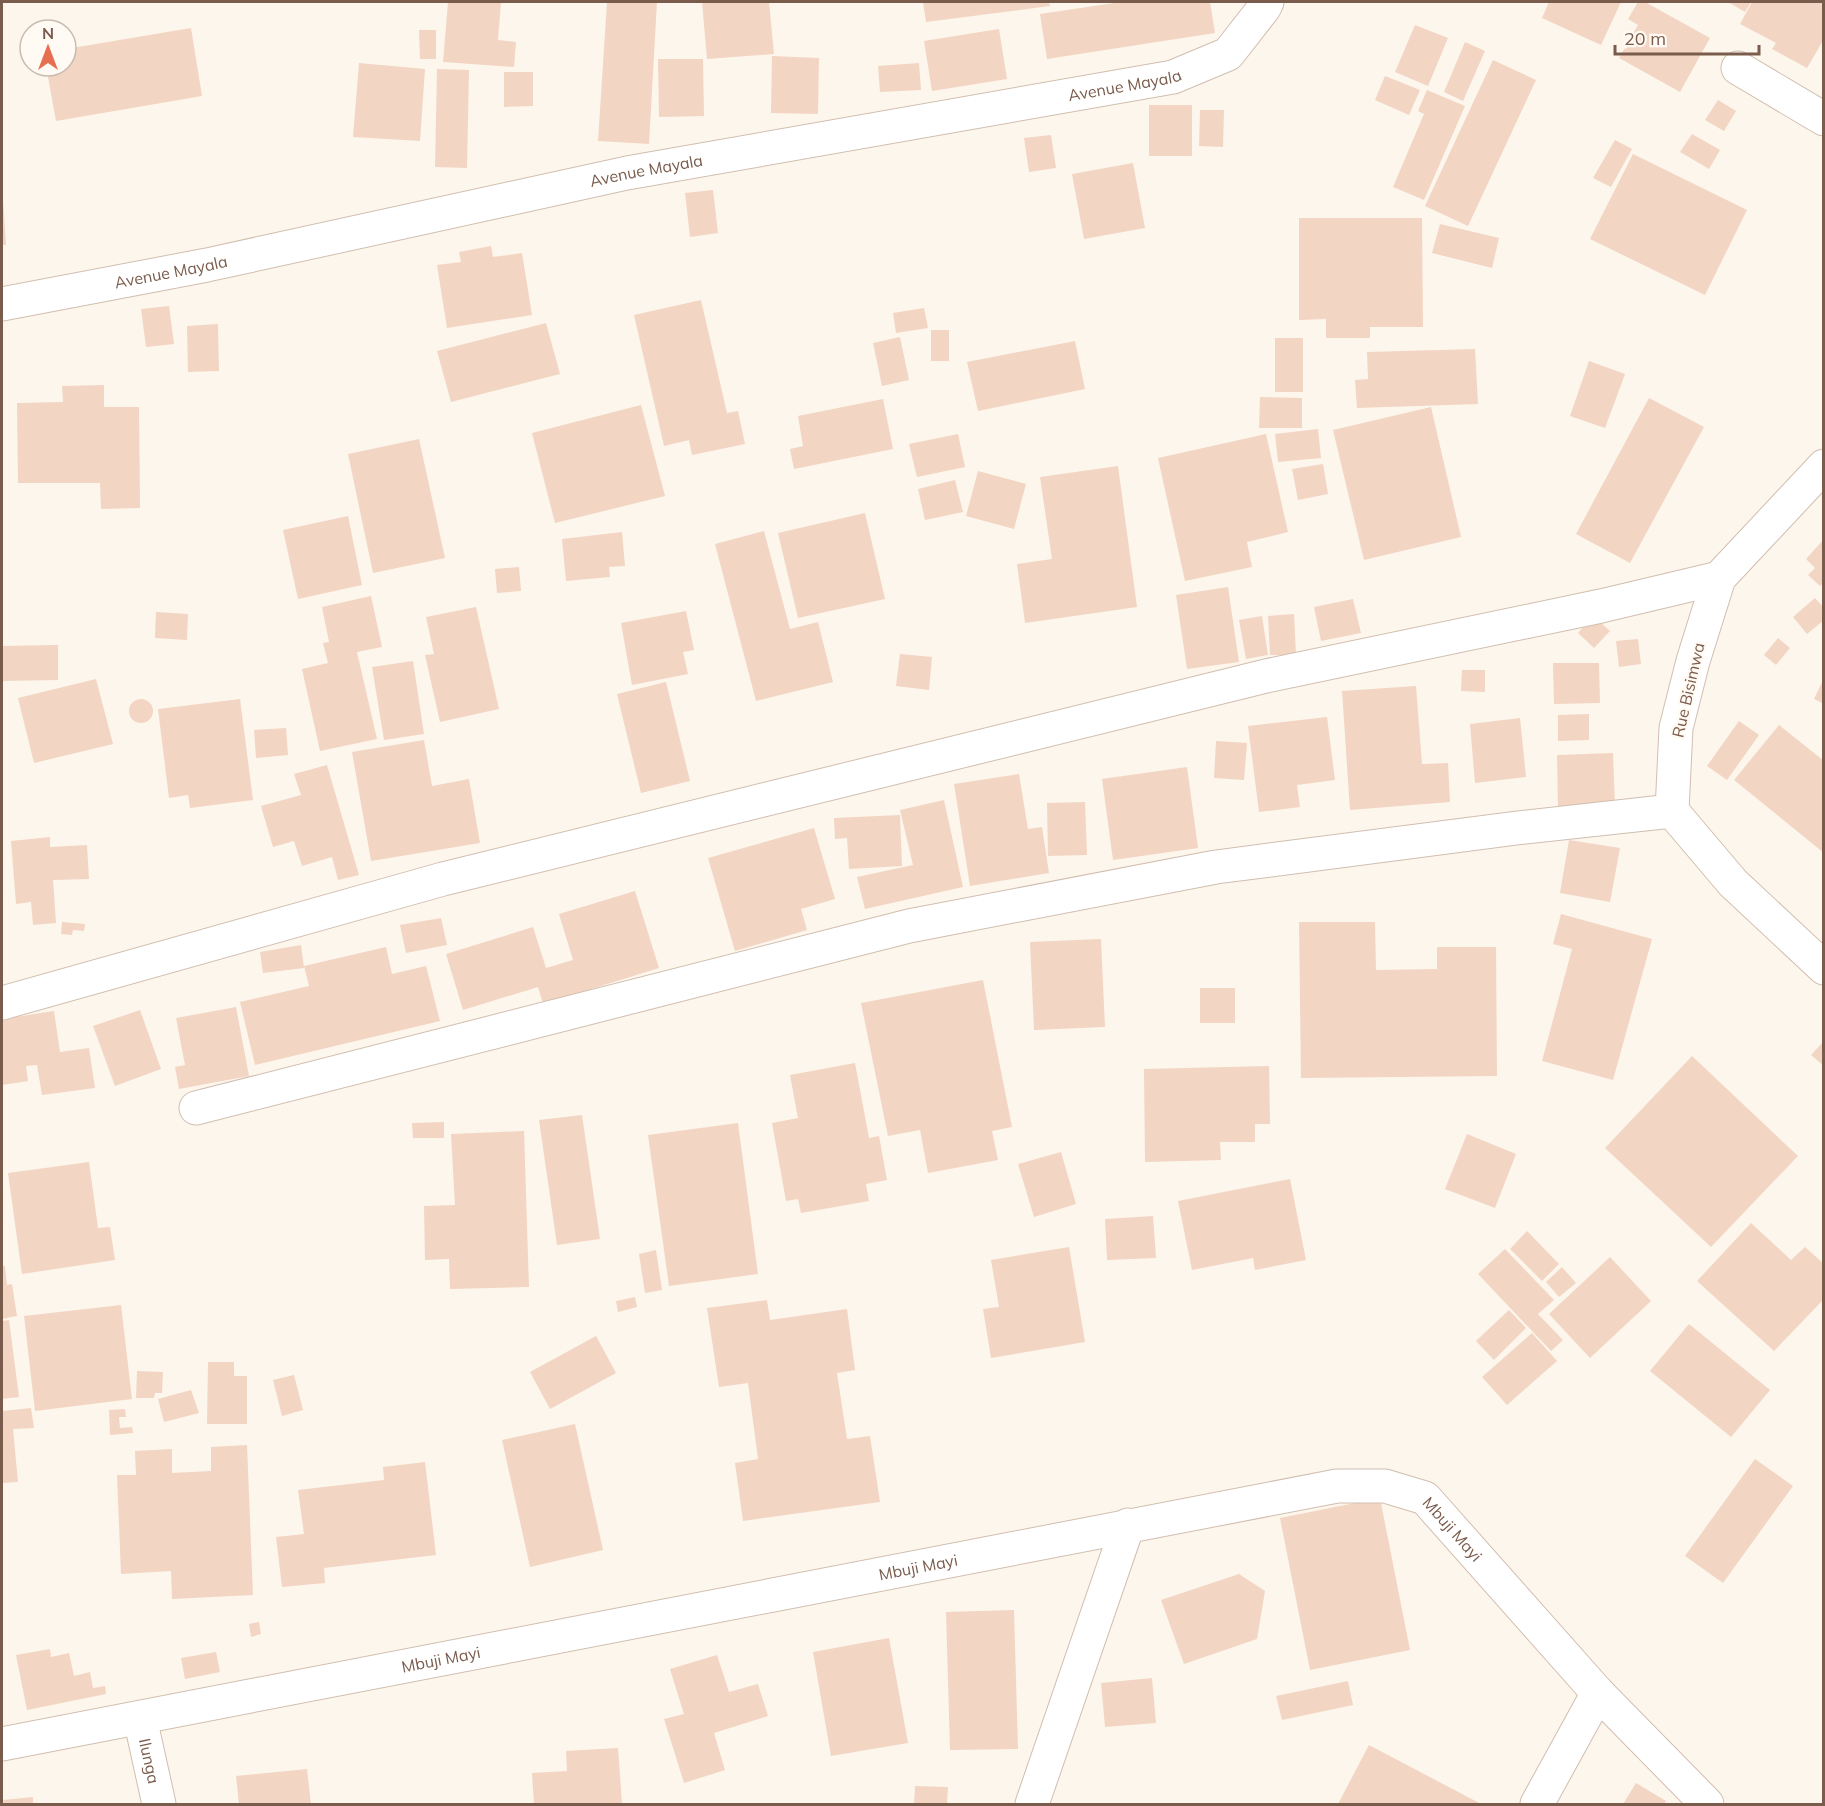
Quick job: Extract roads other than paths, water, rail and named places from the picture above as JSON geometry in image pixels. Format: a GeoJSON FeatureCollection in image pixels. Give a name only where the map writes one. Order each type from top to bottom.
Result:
{"type":"FeatureCollection","features":[{"type":"Feature","properties":{"kind":"street","name":"Avenue Mayala"},"geometry":{"type":"LineString","coordinates":[[2,304],[207,265],[627,173],[1173,77],[1228,54],[1267,2]]}},
{"type":"Feature","properties":{"kind":"street"},"geometry":{"type":"LineString","coordinates":[[1738,68],[1824,119]]}},
{"type":"Feature","properties":{"kind":"street","name":"Rue Bisimwa"},"geometry":{"type":"LineString","coordinates":[[1672,811],[1676,729],[1693,661],[1719,578],[1824,466]]}},
{"type":"Feature","properties":{"kind":"street"},"geometry":{"type":"LineString","coordinates":[[2,1003],[432,882],[1266,676],[1601,606],[1719,578]]}},
{"type":"Feature","properties":{"kind":"street"},"geometry":{"type":"LineString","coordinates":[[196,1108],[909,926],[1216,867],[1517,828],[1672,811],[1733,883],[1824,968]]}},
{"type":"Feature","properties":{"kind":"street","name":"Mbuji Mayi"},"geometry":{"type":"LineString","coordinates":[[2,1744],[1128,1525],[1337,1486],[1384,1486],[1425,1498],[1598,1693],[1707,1804]]}},
{"type":"Feature","properties":{"kind":"street"},"geometry":{"type":"LineString","coordinates":[[1032,1804],[1128,1525]]}},
{"type":"Feature","properties":{"kind":"street"},"geometry":{"type":"LineString","coordinates":[[1538,1804],[1598,1693]]}},
{"type":"Feature","properties":{"kind":"street","name":"Ilunga"},"geometry":{"type":"LineString","coordinates":[[140,1718],[159,1804]]}}]}
